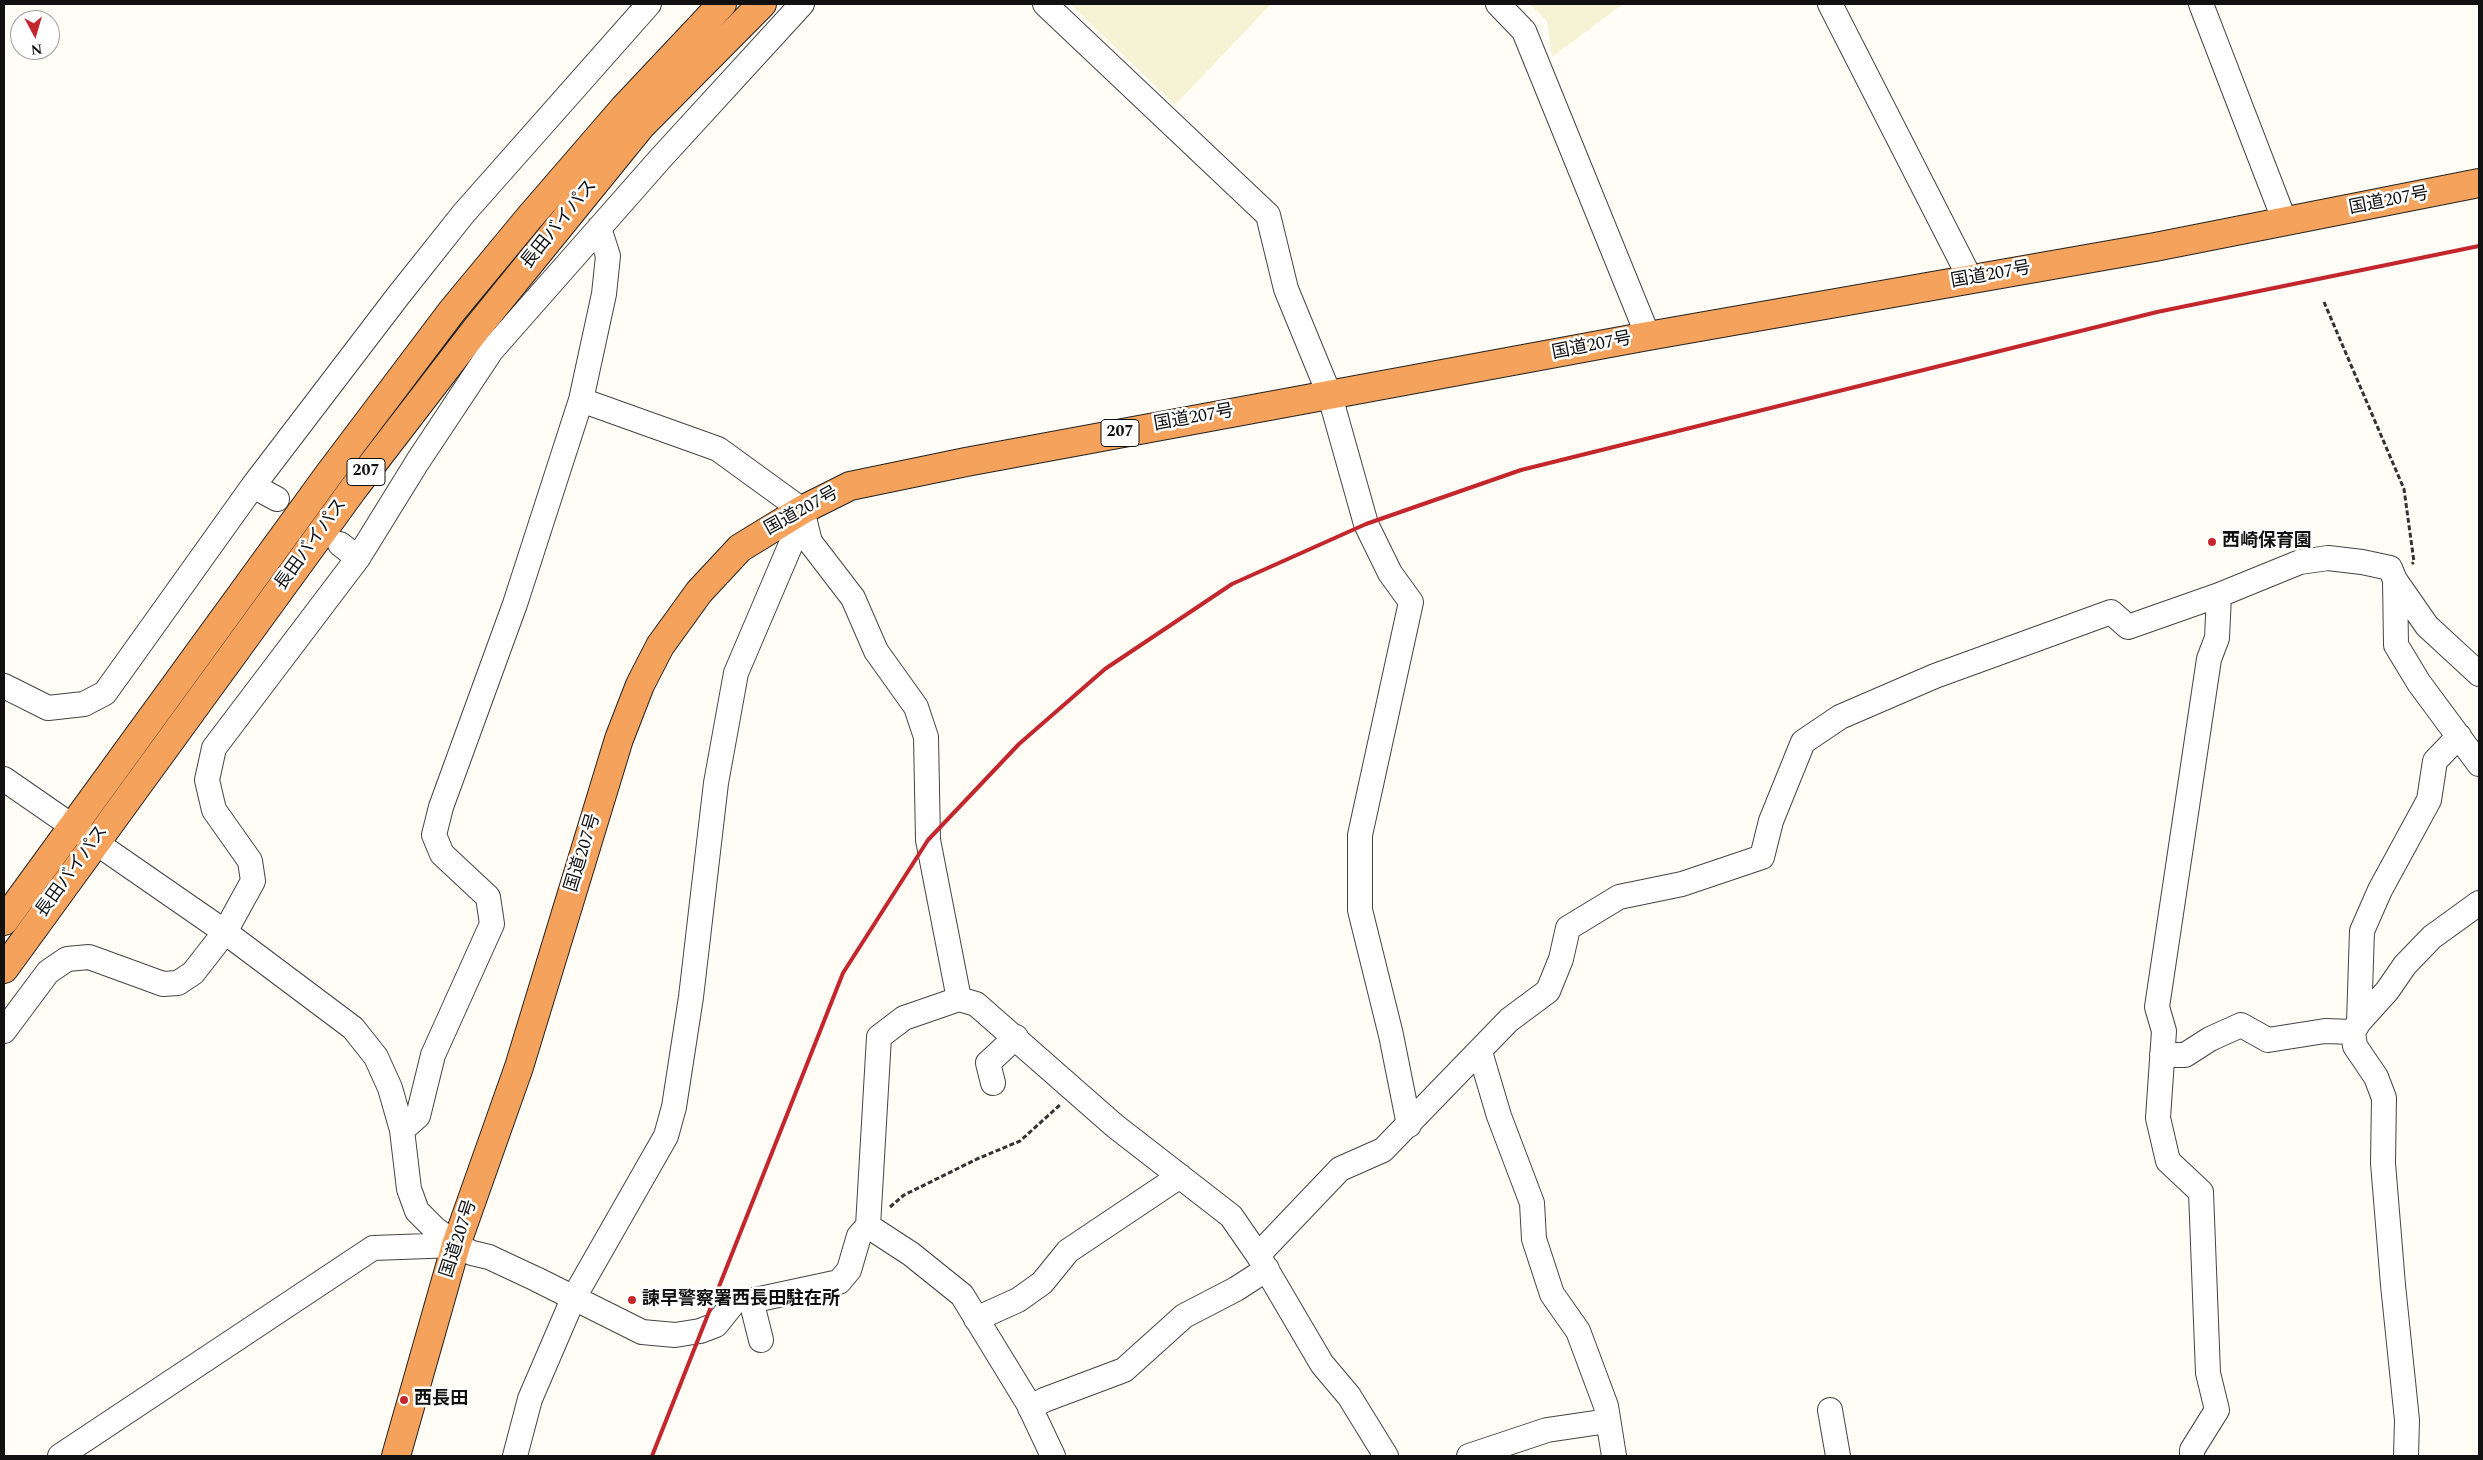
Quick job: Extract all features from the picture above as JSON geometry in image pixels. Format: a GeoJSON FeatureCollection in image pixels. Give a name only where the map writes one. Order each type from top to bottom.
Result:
{"type":"FeatureCollection","features":[{"type":"Feature","properties":{"kind":"highway","name":"長田バイパス"},"geometry":{"type":"LineString","coordinates":[[4,921],[329,474],[452,311],[528,218],[624,108],[722,4]]}},
{"type":"Feature","properties":{"kind":"highway","name":"長田バイパス"},"geometry":{"type":"LineString","coordinates":[[4,969],[354,488],[495,305],[641,126],[762,4]]}},
{"type":"Feature","properties":{"kind":"highway","name":"国道207号"},"geometry":{"type":"LineString","coordinates":[[396,1456],[456,1246],[518,1068],[619,739],[640,685],[660,646],[699,592],[740,548],[802,510],[850,486],[1184,420],[1330,396],[1648,336],[1971,280],[2285,222],[2479,183]]}},
{"type":"Feature","properties":{"kind":"street"},"geometry":{"type":"LineString","coordinates":[[4,686],[48,708],[84,704],[106,693],[253,486],[464,213],[649,4]]}},
{"type":"Feature","properties":{"kind":"street"},"geometry":{"type":"LineString","coordinates":[[4,1031],[48,972],[67,959],[89,957],[163,984],[178,983],[193,974],[225,932],[253,881],[250,861],[214,810],[207,780],[214,748],[349,551],[418,461],[491,351],[599,228],[802,4]]}},
{"type":"Feature","properties":{"kind":"street"},"geometry":{"type":"LineString","coordinates":[[1045,4],[1268,215],[1286,289],[1330,396],[1366,524],[1390,573],[1411,602],[1360,835],[1360,910],[1391,1036],[1409,1125]]}},
{"type":"Feature","properties":{"kind":"street"},"geometry":{"type":"LineString","coordinates":[[1498,4],[1524,31],[1648,336]]}},
{"type":"Feature","properties":{"kind":"street"},"geometry":{"type":"LineString","coordinates":[[1830,4],[1971,280]]}},
{"type":"Feature","properties":{"kind":"street"},"geometry":{"type":"LineString","coordinates":[[2201,4],[2285,222]]}},
{"type":"Feature","properties":{"kind":"street"},"geometry":{"type":"LineString","coordinates":[[402,1130],[418,1116],[433,1056],[492,924],[488,897],[442,854],[434,835],[441,808],[515,604],[581,400],[604,294],[608,256],[599,228]]}},
{"type":"Feature","properties":{"kind":"street"},"geometry":{"type":"LineString","coordinates":[[581,400],[718,449],[802,510],[810,542],[854,598],[876,651],[916,707],[926,737],[928,840],[960,998]]}},
{"type":"Feature","properties":{"kind":"street"},"geometry":{"type":"LineString","coordinates":[[253,486],[277,499]]}},
{"type":"Feature","properties":{"kind":"street"},"geometry":{"type":"LineString","coordinates":[[515,1456],[530,1399],[573,1299],[666,1136],[674,1107],[691,997],[716,782],[736,673],[791,544],[802,510]]}},
{"type":"Feature","properties":{"kind":"street"},"geometry":{"type":"LineString","coordinates":[[1030,1408],[1044,1400],[1124,1370],[1184,1316],[1236,1289],[1262,1262],[1340,1169],[1383,1150],[1510,1020],[1548,991],[1561,959],[1568,928],[1618,897],[1682,884],[1762,857],[1771,821],[1803,742],[1840,718],[1935,676],[2111,612],[2128,627],[2219,595],[2300,562],[2328,558],[2390,568],[2395,580],[2428,626],[2479,674]]}},
{"type":"Feature","properties":{"kind":"street"},"geometry":{"type":"LineString","coordinates":[[2395,580],[2396,645],[2419,683],[2479,764]]}},
{"type":"Feature","properties":{"kind":"street"},"geometry":{"type":"LineString","coordinates":[[2192,1456],[2192,1450],[2217,1410],[2208,1373],[2201,1192],[2168,1161],[2158,1118],[2164,1031],[2157,1007],[2209,659],[2216,638],[2219,595]]}},
{"type":"Feature","properties":{"kind":"street"},"geometry":{"type":"LineString","coordinates":[[2406,1456],[2407,1420],[2393,1285],[2384,1163],[2384,1098],[2376,1078],[2355,1046],[2362,931],[2380,890],[2429,800],[2435,761],[2459,736]]}},
{"type":"Feature","properties":{"kind":"street"},"geometry":{"type":"LineString","coordinates":[[4,779],[225,932],[353,1028],[376,1057],[390,1088],[402,1130],[409,1189],[417,1211],[456,1246],[472,1253],[489,1257],[642,1332],[669,1336],[700,1331],[716,1325],[736,1300],[751,1300],[838,1282],[849,1270],[859,1236],[868,1226],[879,1038],[904,1018],[960,998],[976,1004],[1115,1126],[1231,1216],[1262,1262],[1322,1364],[1350,1396],[1386,1456]]}},
{"type":"Feature","properties":{"kind":"street"},"geometry":{"type":"LineString","coordinates":[[2162,1055],[2185,1054],[2210,1038],[2241,1025],[2268,1040],[2356,1027],[2387,991],[2405,964],[2432,938],[2479,903]]}},
{"type":"Feature","properties":{"kind":"street"},"geometry":{"type":"LineString","coordinates":[[993,1083],[988,1063],[1016,1038]]}},
{"type":"Feature","properties":{"kind":"street"},"geometry":{"type":"LineString","coordinates":[[1480,1052],[1499,1116],[1532,1203],[1534,1239],[1552,1294],[1578,1331],[1606,1406],[1614,1456]]}},
{"type":"Feature","properties":{"kind":"street"},"geometry":{"type":"LineString","coordinates":[[976,1319],[1018,1300],[1042,1283],[1068,1251],[1180,1176]]}},
{"type":"Feature","properties":{"kind":"street"},"geometry":{"type":"LineString","coordinates":[[868,1226],[911,1254],[962,1295],[1030,1408],[1053,1456]]}},
{"type":"Feature","properties":{"kind":"street"},"geometry":{"type":"LineString","coordinates":[[60,1456],[373,1248],[456,1246]]}},
{"type":"Feature","properties":{"kind":"street"},"geometry":{"type":"LineString","coordinates":[[751,1300],[761,1340]]}},
{"type":"Feature","properties":{"kind":"street"},"geometry":{"type":"LineString","coordinates":[[1830,1410],[1838,1456]]}},
{"type":"Feature","properties":{"kind":"street"},"geometry":{"type":"LineString","coordinates":[[1469,1456],[1546,1430],[1608,1421]]}},
{"type":"Feature","properties":{"kind":"path"},"geometry":{"type":"LineString","coordinates":[[2324,302],[2404,489],[2414,562],[2395,580]]}},
{"type":"Feature","properties":{"kind":"path"},"geometry":{"type":"LineString","coordinates":[[868,1226],[904,1195],[977,1159],[1020,1141],[1076,1090]]}},
{"type":"Feature","properties":{"kind":"shaded area"},"geometry":{"type":"Polygon","coordinates":[[[1071,4],[1271,4],[1175,105],[1071,4]]]}},
{"type":"Feature","properties":{"kind":"shaded area"},"geometry":{"type":"Polygon","coordinates":[[[1530,4],[1623,4],[1552,57],[1547,21],[1530,4]]]}},
{"type":"Feature","properties":{"kind":"railway"},"geometry":{"type":"LineString","coordinates":[[652,1456],[843,973],[928,840],[1019,744],[1105,669],[1232,584],[1366,524],[1521,470],[2157,312],[2479,246]]}},
{"type":"Feature","properties":{"kind":"place","name":"西崎保育園"},"geometry":{"type":"Point","coordinates":[2212,542]}},
{"type":"Feature","properties":{"kind":"place","name":"諫早警察署西長田駐在所"},"geometry":{"type":"Point","coordinates":[632,1300]}},
{"type":"Feature","properties":{"kind":"place","name":"西長田"},"geometry":{"type":"Point","coordinates":[404,1400]}}]}
